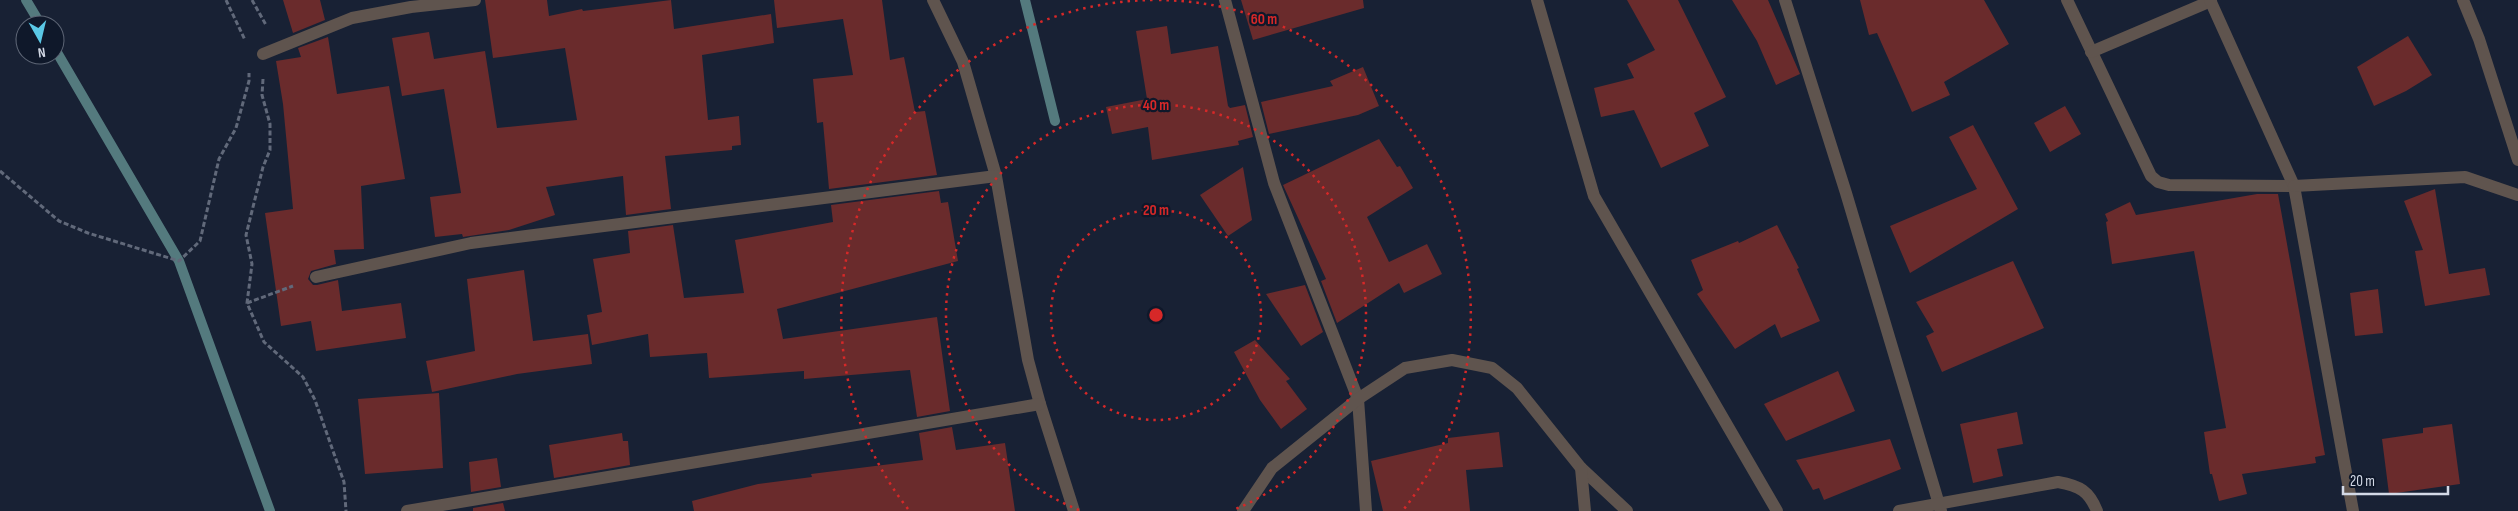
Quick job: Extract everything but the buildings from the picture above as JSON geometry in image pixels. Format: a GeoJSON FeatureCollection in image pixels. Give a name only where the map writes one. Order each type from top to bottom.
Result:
{"type":"FeatureCollection","features":[{"type":"Feature","properties":{"kind":"street"},"geometry":{"type":"LineString","coordinates":[[263,54],[352,18],[410,4],[475,0]]}},
{"type":"Feature","properties":{"kind":"street"},"geometry":{"type":"LineString","coordinates":[[933,0],[962,62],[996,176],[1028,360],[1074,511]]}},
{"type":"Feature","properties":{"kind":"street"},"geometry":{"type":"LineString","coordinates":[[1225,0],[1274,184],[1358,399],[1366,511]]}},
{"type":"Feature","properties":{"kind":"street"},"geometry":{"type":"LineString","coordinates":[[1537,0],[1594,196],[1777,511]]}},
{"type":"Feature","properties":{"kind":"street"},"geometry":{"type":"LineString","coordinates":[[1785,0],[1941,508]]}},
{"type":"Feature","properties":{"kind":"street"},"geometry":{"type":"LineString","coordinates":[[2067,0],[2151,176],[2158,182],[2169,185],[2294,186],[2465,177],[2518,195]]}},
{"type":"Feature","properties":{"kind":"street"},"geometry":{"type":"LineString","coordinates":[[2463,0],[2479,39],[2518,160]]}},
{"type":"Feature","properties":{"kind":"street"},"geometry":{"type":"LineString","coordinates":[[2091,52],[2211,1],[2294,186],[2353,511]]}},
{"type":"Feature","properties":{"kind":"street"},"geometry":{"type":"LineString","coordinates":[[316,277],[472,243],[996,176]]}},
{"type":"Feature","properties":{"kind":"street"},"geometry":{"type":"LineString","coordinates":[[1243,511],[1272,468],[1358,399],[1404,368],[1452,360],[1492,368],[1517,388],[1581,468],[1627,511]]}},
{"type":"Feature","properties":{"kind":"street"},"geometry":{"type":"LineString","coordinates":[[407,511],[1040,404]]}},
{"type":"Feature","properties":{"kind":"street"},"geometry":{"type":"LineString","coordinates":[[1581,468],[1585,511]]}},
{"type":"Feature","properties":{"kind":"street"},"geometry":{"type":"LineString","coordinates":[[1899,511],[1941,508],[2058,482],[2074,485],[2091,496],[2097,511]]}},
{"type":"Feature","properties":{"kind":"path"},"geometry":{"type":"LineString","coordinates":[[226,0],[248,48]]}},
{"type":"Feature","properties":{"kind":"path"},"geometry":{"type":"LineString","coordinates":[[252,0],[266,22],[262,95],[270,124],[270,150],[263,167],[246,235],[252,264],[247,303],[264,342],[303,377],[315,400],[344,482],[346,511]]}},
{"type":"Feature","properties":{"kind":"path"},"geometry":{"type":"LineString","coordinates":[[0,171],[58,221],[88,234],[179,261],[200,241],[219,159],[238,118],[249,81],[248,64]]}},
{"type":"Feature","properties":{"kind":"path"},"geometry":{"type":"LineString","coordinates":[[247,303],[316,277]]}},
{"type":"Feature","properties":{"kind":"waterway"},"geometry":{"type":"LineString","coordinates":[[26,0],[35,15]]}},
{"type":"Feature","properties":{"kind":"waterway"},"geometry":{"type":"LineString","coordinates":[[1025,0],[1055,121]]}},
{"type":"Feature","properties":{"kind":"waterway"},"geometry":{"type":"LineString","coordinates":[[64,65],[179,261],[270,511]]}}]}
